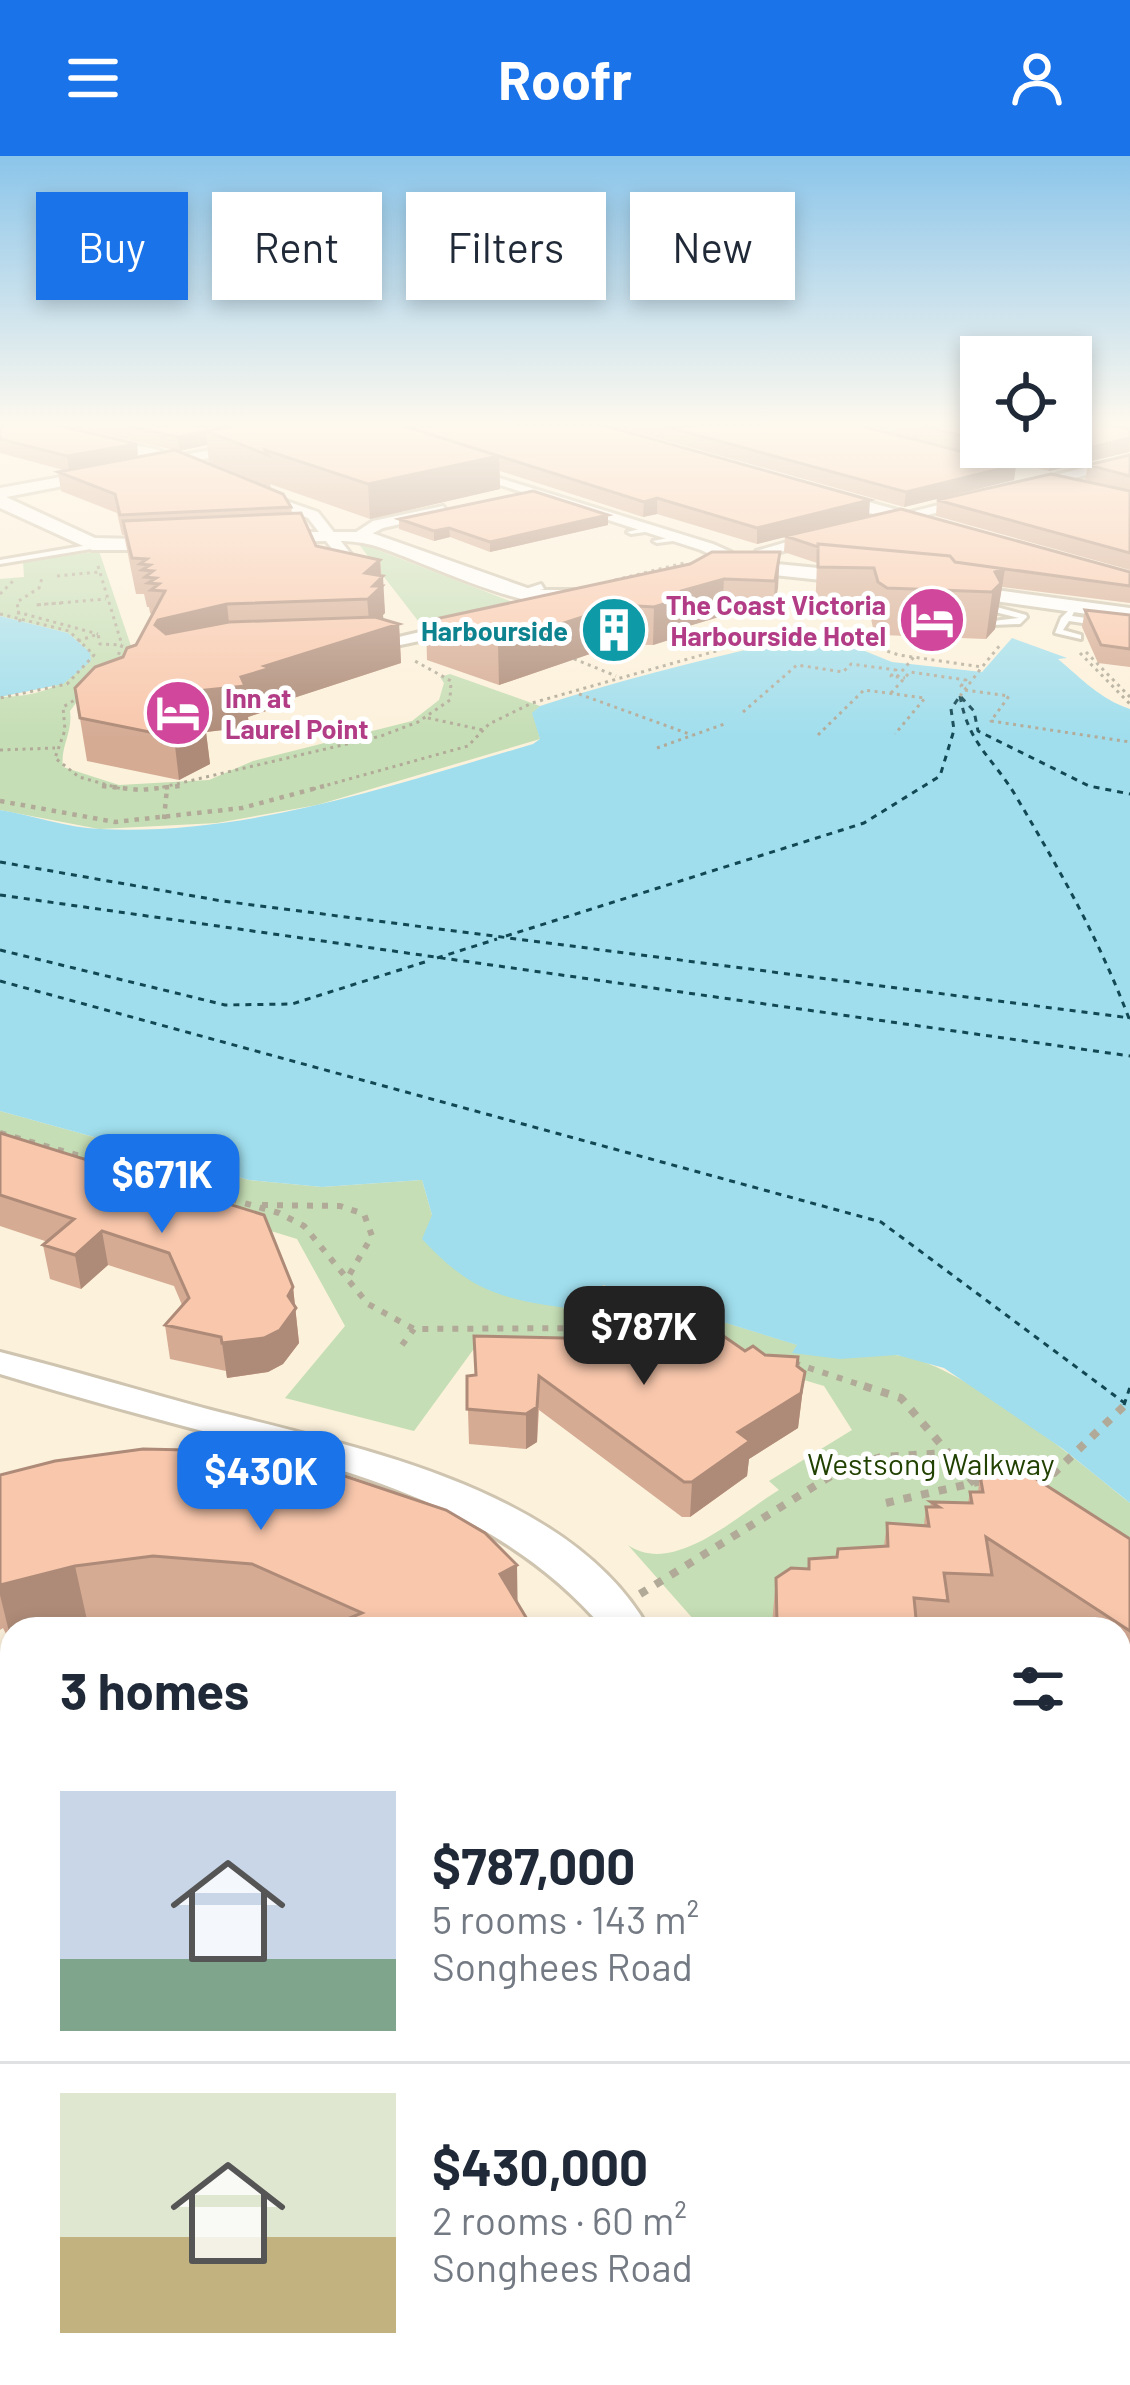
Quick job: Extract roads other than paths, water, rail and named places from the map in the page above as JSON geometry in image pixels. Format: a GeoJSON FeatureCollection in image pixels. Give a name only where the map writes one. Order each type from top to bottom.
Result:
{"type":"FeatureCollection","features":[{"type":"Feature","properties":{"kind":"street"},"geometry":{"type":"LineString","coordinates":[[62,530],[94,547],[190,543]]}},
{"type":"Feature","properties":{"kind":"street"},"geometry":{"type":"LineString","coordinates":[[324,530],[352,566],[334,576]]}},
{"type":"Feature","properties":{"kind":"street"},"geometry":{"type":"LineString","coordinates":[[358,536],[369,530]]}},
{"type":"Feature","properties":{"kind":"street"},"geometry":{"type":"LineString","coordinates":[[639,530],[729,564],[891,582]]}},
{"type":"Feature","properties":{"kind":"street"},"geometry":{"type":"LineString","coordinates":[[764,551],[849,530]]}},
{"type":"Feature","properties":{"kind":"street"},"geometry":{"type":"LineString","coordinates":[[951,530],[958,532]]}},
{"type":"Feature","properties":{"kind":"street"},"geometry":{"type":"LineString","coordinates":[[234,539],[358,536],[525,587],[613,590]]}},
{"type":"Feature","properties":{"kind":"street"},"geometry":{"type":"LineString","coordinates":[[517,615],[542,609],[525,587]]}},
{"type":"Feature","properties":{"kind":"street"},"geometry":{"type":"LineString","coordinates":[[927,587],[1024,617],[1070,612],[1130,614]]}},
{"type":"Feature","properties":{"kind":"street"},"geometry":{"type":"LineString","coordinates":[[336,651],[381,646],[495,620]]}},
{"type":"Feature","properties":{"kind":"street"},"geometry":{"type":"LineString","coordinates":[[0,1363],[368,1463],[448,1490],[522,1529],[618,1617]]}},
{"type":"Feature","properties":{"kind":"lane"},"geometry":{"type":"LineString","coordinates":[[631,532],[653,535]]}},
{"type":"Feature","properties":{"kind":"lane"},"geometry":{"type":"LineString","coordinates":[[0,562],[94,547]]}},
{"type":"Feature","properties":{"kind":"lane"},"geometry":{"type":"LineString","coordinates":[[1078,638],[1058,631],[1070,612],[1130,627]]}},
{"type":"Feature","properties":{"kind":"lane"},"geometry":{"type":"LineString","coordinates":[[996,622],[1024,617]]}},
{"type":"Feature","properties":{"kind":"water"},"geometry":{"type":"Polygon","coordinates":[[[0,616],[68,633],[90,652],[91,661],[63,684],[0,697],[0,616]]]}},
{"type":"Feature","properties":{"kind":"water"},"geometry":{"type":"Polygon","coordinates":[[[798,638],[845,643],[892,662],[982,672],[1012,638],[1067,658],[1058,659],[1100,694],[1130,709],[1130,1503],[1063,1449],[944,1368],[897,1355],[840,1359],[792,1353],[797,1345],[603,1285],[582,1310],[512,1298],[476,1284],[422,1239],[432,1215],[422,1180],[322,1187],[249,1180],[0,1111],[0,810],[87,828],[155,829],[265,816],[373,791],[533,744],[540,739],[532,713],[540,706],[798,638]]]}},
{"type":"Feature","properties":{"kind":"place","name":"The Coast Victoria Harbourside Hotel"},"geometry":{"type":"Point","coordinates":[932,620]}},
{"type":"Feature","properties":{"kind":"place","name":"Harbourside"},"geometry":{"type":"Point","coordinates":[614,630]}},
{"type":"Feature","properties":{"kind":"place","name":"Inn at Laurel Point"},"geometry":{"type":"Point","coordinates":[178,713]}},
{"type":"Feature","properties":{"kind":"park label","name":"Westsong Walkway"},"geometry":{"type":"Point","coordinates":[931,1463]}}]}
